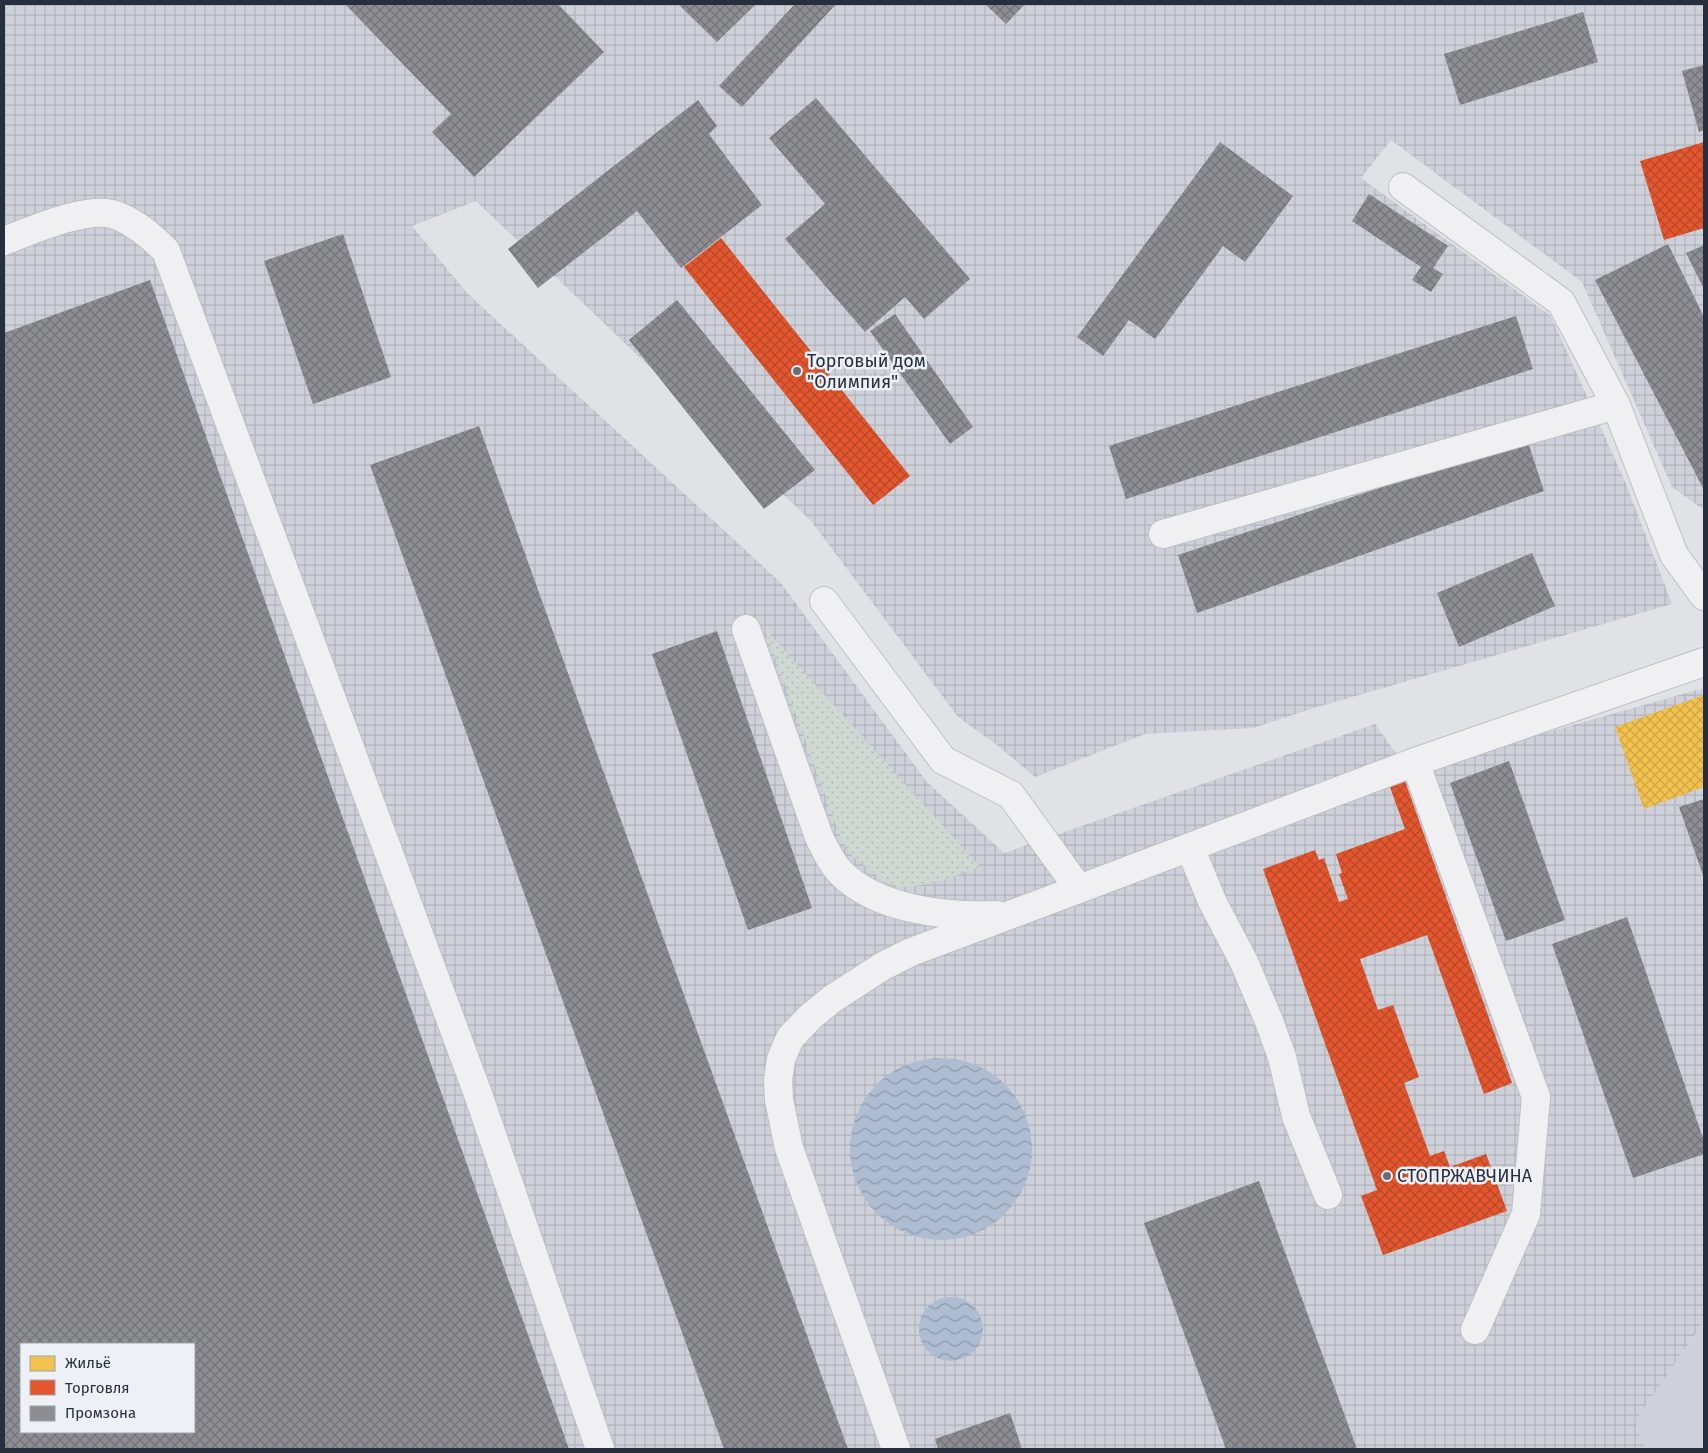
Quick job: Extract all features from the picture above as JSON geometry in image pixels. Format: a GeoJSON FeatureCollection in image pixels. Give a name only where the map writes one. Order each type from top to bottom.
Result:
{"type":"FeatureCollection","features":[{"type":"Feature","properties":{"kind":"street"},"geometry":{"type":"LineString","coordinates":[[1403,187],[1561,302],[1616,405],[1674,555],[1704,596]]}},
{"type":"Feature","properties":{"kind":"street"},"geometry":{"type":"LineString","coordinates":[[4,242],[55,222],[88,214],[111,214],[131,222],[152,237],[166,251],[478,1094],[600,1449]]}},
{"type":"Feature","properties":{"kind":"street"},"geometry":{"type":"LineString","coordinates":[[1163,534],[1616,405]]}},
{"type":"Feature","properties":{"kind":"street"},"geometry":{"type":"LineString","coordinates":[[824,601],[943,760],[1011,796],[1079,889]]}},
{"type":"Feature","properties":{"kind":"street"},"geometry":{"type":"LineString","coordinates":[[746,629],[819,837],[839,871],[866,892],[901,904],[940,912],[986,915],[1012,914]]}},
{"type":"Feature","properties":{"kind":"street"},"geometry":{"type":"LineString","coordinates":[[896,1449],[789,1148],[779,1100],[778,1080],[781,1059],[790,1038],[810,1016],[832,999],[884,966],[911,952],[1415,762],[1704,662]]}},
{"type":"Feature","properties":{"kind":"street"},"geometry":{"type":"LineString","coordinates":[[1415,762],[1536,1097],[1526,1214],[1475,1330]]}},
{"type":"Feature","properties":{"kind":"street"},"geometry":{"type":"LineString","coordinates":[[1190,848],[1212,904],[1244,962],[1270,1021],[1282,1057],[1296,1116],[1328,1195]]}},
{"type":"Feature","properties":{"kind":"shaded area"},"geometry":{"type":"Polygon","coordinates":[[[4,4],[1704,4],[1704,510],[1672,487],[1582,282],[1391,140],[1361,178],[1551,316],[1626,484],[1672,604],[1311,709],[1253,728],[1145,734],[1035,777],[997,745],[958,717],[811,521],[476,201],[412,226],[466,292],[781,583],[926,781],[1004,853],[1375,724],[1409,771],[1704,688],[1704,1322],[1635,1421],[1645,1449],[4,1449],[4,4]]]}},
{"type":"Feature","properties":{"kind":"shaded area"},"geometry":{"type":"Polygon","coordinates":[[[765,629],[980,867],[932,883],[907,886],[895,885],[885,882],[849,853],[840,836],[765,629]]]}},
{"type":"Feature","properties":{"kind":"shaded area"},"geometry":{"type":"Polygon","coordinates":[[[1704,1322],[1704,1449],[1645,1449],[1635,1421],[1704,1322]]]}},
{"type":"Feature","properties":{"kind":"water"},"geometry":{"type":"Polygon","coordinates":[[[950,1058],[959,1059],[984,1068],[1006,1084],[1022,1106],[1031,1131],[1031,1167],[1022,1192],[1006,1214],[984,1230],[968,1236],[950,1240],[932,1240],[923,1239],[898,1230],[883,1220],[870,1207],[860,1192],[851,1167],[850,1140],[851,1131],[860,1106],[870,1091],[883,1078],[898,1068],[923,1059],[950,1058]]]}},
{"type":"Feature","properties":{"kind":"water"},"geometry":{"type":"Polygon","coordinates":[[[951,1297],[963,1299],[974,1306],[981,1317],[983,1329],[981,1341],[974,1352],[963,1359],[951,1361],[939,1359],[928,1352],[921,1341],[919,1329],[921,1317],[928,1306],[939,1299],[951,1297]]]}},
{"type":"Feature","properties":{"kind":"building: Жильё"},"geometry":{"type":"Polygon","coordinates":[[[1704,695],[1704,787],[1644,809],[1615,727],[1704,695]]]}},
{"type":"Feature","properties":{"kind":"building: Торговля"},"geometry":{"type":"Polygon","coordinates":[[[1704,142],[1704,228],[1664,240],[1640,161],[1704,142]]]}},
{"type":"Feature","properties":{"kind":"building: Торговля","name":"Торговый дом \"Олимпия\""},"geometry":{"type":"Polygon","coordinates":[[[721,238],[910,476],[873,505],[684,267],[721,238]]]}},
{"type":"Feature","properties":{"kind":"building: Торговля"},"geometry":{"type":"Polygon","coordinates":[[[1405,781],[1512,1083],[1484,1094],[1427,935],[1360,959],[1378,1010],[1393,1005],[1419,1077],[1404,1083],[1430,1156],[1444,1151],[1450,1167],[1486,1154],[1507,1211],[1383,1255],[1361,1196],[1377,1190],[1263,869],[1315,850],[1319,860],[1324,858],[1339,902],[1348,899],[1339,874],[1342,873],[1336,854],[1405,829],[1390,787],[1405,781]]]}},
{"type":"Feature","properties":{"kind":"building: Промзона"},"geometry":{"type":"Polygon","coordinates":[[[345,4],[558,4],[604,52],[474,177],[432,132],[451,114],[345,4]]]}},
{"type":"Feature","properties":{"kind":"building: Промзона"},"geometry":{"type":"Polygon","coordinates":[[[678,4],[756,4],[717,42],[678,4]]]}},
{"type":"Feature","properties":{"kind":"building: Промзона"},"geometry":{"type":"Polygon","coordinates":[[[795,4],[836,4],[742,107],[719,86],[795,4]]]}},
{"type":"Feature","properties":{"kind":"building: Промзона"},"geometry":{"type":"Polygon","coordinates":[[[985,4],[1025,4],[1006,24],[985,4]]]}},
{"type":"Feature","properties":{"kind":"building: Промзона"},"geometry":{"type":"Polygon","coordinates":[[[1583,12],[1598,62],[1460,105],[1444,54],[1583,12]]]}},
{"type":"Feature","properties":{"kind":"building: Промзона"},"geometry":{"type":"Polygon","coordinates":[[[1704,65],[1704,130],[1699,132],[1682,71],[1704,65]]]}},
{"type":"Feature","properties":{"kind":"building: Промзона"},"geometry":{"type":"Polygon","coordinates":[[[816,98],[970,279],[924,319],[905,297],[865,332],[785,239],[825,204],[769,138],[816,98]]]}},
{"type":"Feature","properties":{"kind":"building: Промзона"},"geometry":{"type":"Polygon","coordinates":[[[698,100],[717,126],[709,134],[762,205],[681,268],[637,211],[538,288],[508,249],[698,100]]]}},
{"type":"Feature","properties":{"kind":"building: Промзона"},"geometry":{"type":"Polygon","coordinates":[[[1220,142],[1293,196],[1245,262],[1223,246],[1155,339],[1129,320],[1103,356],[1077,337],[1220,142]]]}},
{"type":"Feature","properties":{"kind":"building: Промзона"},"geometry":{"type":"Polygon","coordinates":[[[1369,194],[1448,246],[1433,268],[1443,274],[1431,292],[1412,280],[1421,267],[1352,221],[1369,194]]]}},
{"type":"Feature","properties":{"kind":"building: Промзона"},"geometry":{"type":"Polygon","coordinates":[[[343,234],[391,377],[313,404],[264,261],[343,234]]]}},
{"type":"Feature","properties":{"kind":"building: Промзона"},"geometry":{"type":"Polygon","coordinates":[[[1668,244],[1704,317],[1704,490],[1595,280],[1668,244]]]}},
{"type":"Feature","properties":{"kind":"building: Промзона"},"geometry":{"type":"Polygon","coordinates":[[[1704,245],[1704,289],[1686,253],[1704,245]]]}},
{"type":"Feature","properties":{"kind":"building: Промзона"},"geometry":{"type":"Polygon","coordinates":[[[150,280],[569,1449],[4,1449],[4,333],[150,280]]]}},
{"type":"Feature","properties":{"kind":"building: Промзона"},"geometry":{"type":"Polygon","coordinates":[[[677,300],[815,470],[764,509],[629,340],[677,300]]]}},
{"type":"Feature","properties":{"kind":"building: Промзона"},"geometry":{"type":"Polygon","coordinates":[[[895,314],[973,427],[950,444],[870,331],[895,314]]]}},
{"type":"Feature","properties":{"kind":"building: Промзона"},"geometry":{"type":"Polygon","coordinates":[[[1516,316],[1533,369],[1126,499],[1109,446],[1516,316]]]}},
{"type":"Feature","properties":{"kind":"building: Промзона"},"geometry":{"type":"Polygon","coordinates":[[[479,426],[848,1449],[724,1449],[370,465],[479,426]]]}},
{"type":"Feature","properties":{"kind":"building: Промзона"},"geometry":{"type":"Polygon","coordinates":[[[1527,439],[1544,491],[1197,613],[1178,555],[1527,439]]]}},
{"type":"Feature","properties":{"kind":"building: Промзона"},"geometry":{"type":"Polygon","coordinates":[[[1532,553],[1555,606],[1459,647],[1437,593],[1532,553]]]}},
{"type":"Feature","properties":{"kind":"building: Промзона"},"geometry":{"type":"Polygon","coordinates":[[[717,631],[812,908],[748,930],[652,654],[717,631]]]}},
{"type":"Feature","properties":{"kind":"building: Промзона"},"geometry":{"type":"Polygon","coordinates":[[[1509,761],[1565,920],[1506,941],[1450,783],[1509,761]]]}},
{"type":"Feature","properties":{"kind":"building: Промзона"},"geometry":{"type":"Polygon","coordinates":[[[1704,799],[1704,878],[1679,807],[1704,799]]]}},
{"type":"Feature","properties":{"kind":"building: Промзона"},"geometry":{"type":"Polygon","coordinates":[[[1627,917],[1704,1141],[1704,1154],[1633,1178],[1552,944],[1627,917]]]}},
{"type":"Feature","properties":{"kind":"building: Промзона"},"geometry":{"type":"Polygon","coordinates":[[[1259,1181],[1357,1449],[1226,1449],[1144,1223],[1259,1181]]]}},
{"type":"Feature","properties":{"kind":"building: Промзона"},"geometry":{"type":"Polygon","coordinates":[[[1010,1413],[1022,1449],[938,1449],[935,1439],[1010,1413]]]}},
{"type":"Feature","properties":{"kind":"place","name":"Торговый дом \"Олимпия\""},"geometry":{"type":"Point","coordinates":[797,371]}},
{"type":"Feature","properties":{"kind":"place","name":"СТОПРЖАВЧИНА"},"geometry":{"type":"Point","coordinates":[1387,1176]}}]}
